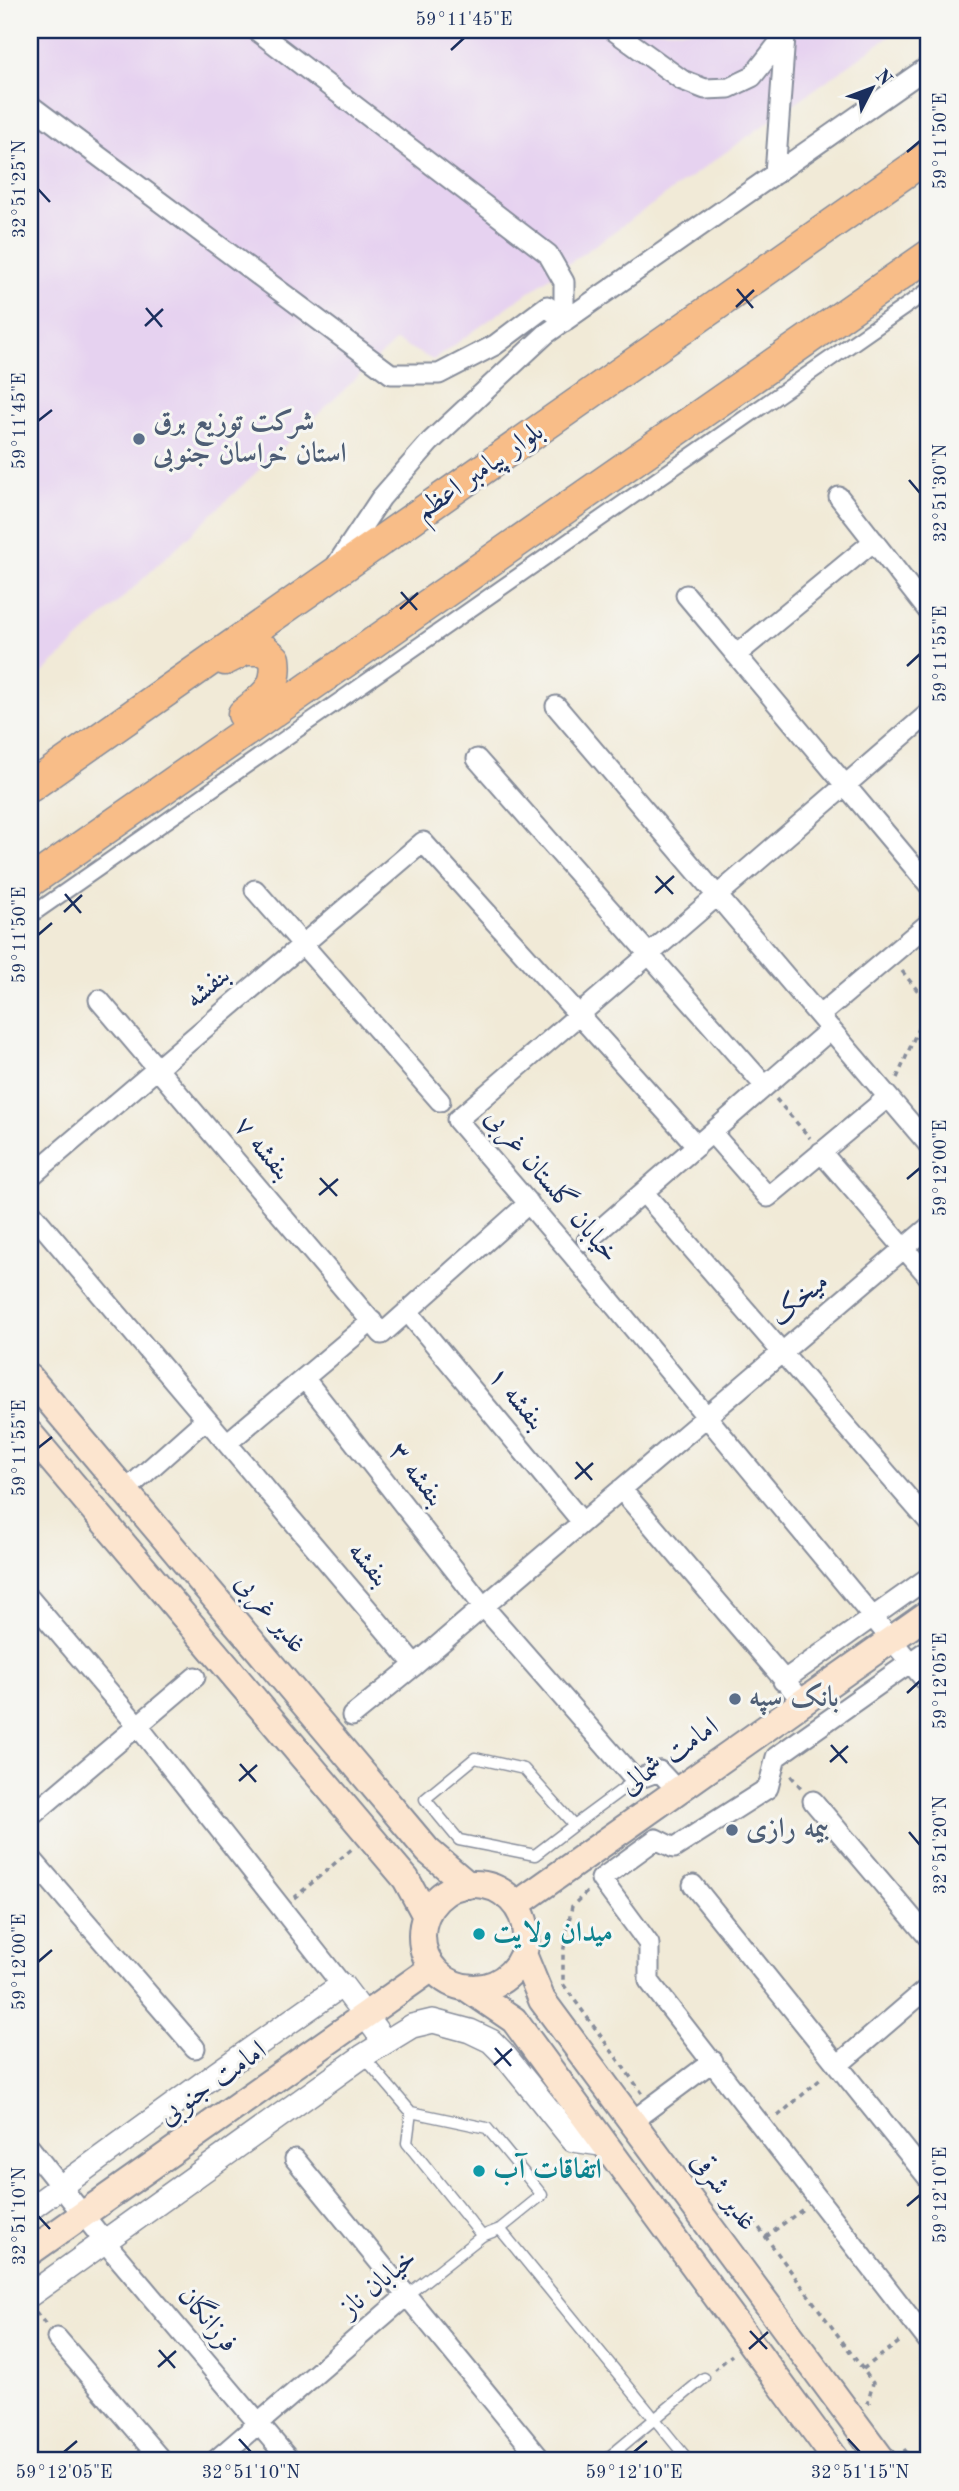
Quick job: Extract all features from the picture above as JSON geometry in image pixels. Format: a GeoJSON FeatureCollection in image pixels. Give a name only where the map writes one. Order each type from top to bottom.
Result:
{"type":"FeatureCollection","features":[{"type":"Feature","properties":{"kind":"main road","name":"بلوار پیامبر اعظم"},"geometry":{"type":"LineString","coordinates":[[30,787],[929,156]]}},
{"type":"Feature","properties":{"kind":"main road"},"geometry":{"type":"LineString","coordinates":[[30,882],[929,255]]}},
{"type":"Feature","properties":{"kind":"main road"},"geometry":{"type":"LineString","coordinates":[[131,810],[271,690],[277,673],[275,659],[265,650],[245,650],[176,685]]}},
{"type":"Feature","properties":{"kind":"main road","name":"غدیر غربی"},"geometry":{"type":"LineString","coordinates":[[30,1378],[428,1852],[468,1885]]}},
{"type":"Feature","properties":{"kind":"main road"},"geometry":{"type":"LineString","coordinates":[[33,1444],[406,1879],[426,1916]]}},
{"type":"Feature","properties":{"kind":"main road","name":"امامت شمالی"},"geometry":{"type":"LineString","coordinates":[[516,1905],[929,1613]]}},
{"type":"Feature","properties":{"kind":"main road"},"geometry":{"type":"LineString","coordinates":[[481,1885],[506,1895],[516,1905],[526,1930],[523,1954],[515,1969],[506,1978],[481,1988],[467,1988],[454,1985],[432,1968],[422,1942],[422,1929],[433,1904],[443,1895],[455,1888],[481,1885]]}},
{"type":"Feature","properties":{"kind":"main road","name":"غدیر شرقی"},"geometry":{"type":"LineString","coordinates":[[523,1954],[542,2000],[642,2114],[891,2451]]}},
{"type":"Feature","properties":{"kind":"main road","name":"امامت جنوبی"},"geometry":{"type":"LineString","coordinates":[[30,2252],[432,1968]]}},
{"type":"Feature","properties":{"kind":"main road"},"geometry":{"type":"LineString","coordinates":[[467,1988],[514,2020],[837,2461]]}},
{"type":"Feature","properties":{"kind":"street"},"geometry":{"type":"LineString","coordinates":[[257,30],[548,254],[564,282],[564,322]]}},
{"type":"Feature","properties":{"kind":"street"},"geometry":{"type":"LineString","coordinates":[[613,30],[682,80],[705,89],[729,88],[752,77],[787,33]]}},
{"type":"Feature","properties":{"kind":"street"},"geometry":{"type":"LineString","coordinates":[[775,174],[787,33]]}},
{"type":"Feature","properties":{"kind":"street"},"geometry":{"type":"LineString","coordinates":[[327,580],[381,498],[430,442],[546,334],[929,66]]}},
{"type":"Feature","properties":{"kind":"street"},"geometry":{"type":"LineString","coordinates":[[30,105],[391,374],[439,374],[495,345],[547,306],[564,322]]}},
{"type":"Feature","properties":{"kind":"street"},"geometry":{"type":"LineString","coordinates":[[30,916],[929,290]]}},
{"type":"Feature","properties":{"kind":"street"},"geometry":{"type":"LineString","coordinates":[[839,497],[925,599]]}},
{"type":"Feature","properties":{"kind":"street"},"geometry":{"type":"LineString","coordinates":[[736,655],[874,541]]}},
{"type":"Feature","properties":{"kind":"street"},"geometry":{"type":"LineString","coordinates":[[686,595],[929,885]]}},
{"type":"Feature","properties":{"kind":"street"},"geometry":{"type":"LineString","coordinates":[[556,706],[888,1097],[925,1132]]}},
{"type":"Feature","properties":{"kind":"street","name":"خیابان گلستان غربی"},"geometry":{"type":"LineString","coordinates":[[929,713],[457,1120],[929,1685]]}},
{"type":"Feature","properties":{"kind":"street"},"geometry":{"type":"LineString","coordinates":[[477,759],[765,1087]]}},
{"type":"Feature","properties":{"kind":"street","name":"بنفشه"},"geometry":{"type":"LineString","coordinates":[[30,1177],[423,842],[579,1015]]}},
{"type":"Feature","properties":{"kind":"street"},"geometry":{"type":"LineString","coordinates":[[255,890],[440,1101]]}},
{"type":"Feature","properties":{"kind":"street"},"geometry":{"type":"LineString","coordinates":[[587,1241],[765,1087],[890,956],[929,923]]}},
{"type":"Feature","properties":{"kind":"street","name":"بنفشه ۷"},"geometry":{"type":"LineString","coordinates":[[99,1000],[377,1327]]}},
{"type":"Feature","properties":{"kind":"street"},"geometry":{"type":"LineString","coordinates":[[579,1015],[697,1146]]}},
{"type":"Feature","properties":{"kind":"street"},"geometry":{"type":"LineString","coordinates":[[712,1133],[768,1197],[888,1097]]}},
{"type":"Feature","properties":{"kind":"street"},"geometry":{"type":"LineString","coordinates":[[821,1152],[929,1277]]}},
{"type":"Feature","properties":{"kind":"street"},"geometry":{"type":"LineString","coordinates":[[644,1193],[929,1522]]}},
{"type":"Feature","properties":{"kind":"street"},"geometry":{"type":"LineString","coordinates":[[227,1443],[304,1378],[377,1327],[407,1311],[529,1203]]}},
{"type":"Feature","properties":{"kind":"street","name":"بنفشه"},"geometry":{"type":"LineString","coordinates":[[30,1211],[415,1665]]}},
{"type":"Feature","properties":{"kind":"street","name":"میخک"},"geometry":{"type":"LineString","coordinates":[[706,1416],[929,1227]]}},
{"type":"Feature","properties":{"kind":"street","name":"بنفشه ۱"},"geometry":{"type":"LineString","coordinates":[[407,1311],[582,1522]]}},
{"type":"Feature","properties":{"kind":"street","name":"بنفشه ۳"},"geometry":{"type":"LineString","coordinates":[[304,1378],[483,1606],[635,1780]]}},
{"type":"Feature","properties":{"kind":"street"},"geometry":{"type":"LineString","coordinates":[[352,1716],[706,1416]]}},
{"type":"Feature","properties":{"kind":"street"},"geometry":{"type":"LineString","coordinates":[[125,1491],[206,1419]]}},
{"type":"Feature","properties":{"kind":"street"},"geometry":{"type":"LineString","coordinates":[[621,1489],[803,1702]]}},
{"type":"Feature","properties":{"kind":"street"},"geometry":{"type":"LineString","coordinates":[[783,1681],[929,1577]]}},
{"type":"Feature","properties":{"kind":"street"},"geometry":{"type":"LineString","coordinates":[[30,1599],[138,1726],[385,2042]]}},
{"type":"Feature","properties":{"kind":"street"},"geometry":{"type":"LineString","coordinates":[[925,2329],[818,2198],[649,1981],[649,1944],[601,1880],[656,1839],[674,1848],[768,1788],[776,1757],[929,1649]]}},
{"type":"Feature","properties":{"kind":"street"},"geometry":{"type":"LineString","coordinates":[[30,1817],[195,1677]]}},
{"type":"Feature","properties":{"kind":"street"},"geometry":{"type":"LineString","coordinates":[[757,1734],[776,1757]]}},
{"type":"Feature","properties":{"kind":"street"},"geometry":{"type":"LineString","coordinates":[[635,1780],[659,1771],[677,1790]]}},
{"type":"Feature","properties":{"kind":"street"},"geometry":{"type":"LineString","coordinates":[[813,1801],[929,1938]]}},
{"type":"Feature","properties":{"kind":"street"},"geometry":{"type":"LineString","coordinates":[[30,1857],[195,2048]]}},
{"type":"Feature","properties":{"kind":"street"},"geometry":{"type":"LineString","coordinates":[[693,1885],[929,2179]]}},
{"type":"Feature","properties":{"kind":"street"},"geometry":{"type":"LineString","coordinates":[[30,2209],[342,1985]]}},
{"type":"Feature","properties":{"kind":"street"},"geometry":{"type":"LineString","coordinates":[[838,2065],[929,1987]]}},
{"type":"Feature","properties":{"kind":"street"},"geometry":{"type":"LineString","coordinates":[[30,2295],[363,2056],[412,2026],[433,2021],[470,2031],[492,2041],[573,2140],[607,2145]]}},
{"type":"Feature","properties":{"kind":"street"},"geometry":{"type":"LineString","coordinates":[[642,2114],[713,2061]]}},
{"type":"Feature","properties":{"kind":"street","name":"فرزانگان"},"geometry":{"type":"LineString","coordinates":[[30,2148],[105,2242],[290,2461]]}},
{"type":"Feature","properties":{"kind":"street"},"geometry":{"type":"LineString","coordinates":[[295,2159],[542,2461]]}},
{"type":"Feature","properties":{"kind":"street","name":"خیابان ناز"},"geometry":{"type":"LineString","coordinates":[[215,2461],[406,2296]]}},
{"type":"Feature","properties":{"kind":"street"},"geometry":{"type":"LineString","coordinates":[[57,2338],[162,2461]]}},
{"type":"Feature","properties":{"kind":"lane"},"geometry":{"type":"LineString","coordinates":[[574,1825],[524,1769],[475,1758],[425,1799],[459,1840],[535,1855],[635,1780]]}},
{"type":"Feature","properties":{"kind":"lane"},"geometry":{"type":"LineString","coordinates":[[363,2056],[411,2112],[407,2143],[482,2236]]}},
{"type":"Feature","properties":{"kind":"lane","name":"خیابان ناز"},"geometry":{"type":"LineString","coordinates":[[406,2296],[482,2236],[500,2229],[542,2195],[487,2129],[411,2112]]}},
{"type":"Feature","properties":{"kind":"lane"},"geometry":{"type":"LineString","coordinates":[[500,2229],[689,2461]]}},
{"type":"Feature","properties":{"kind":"lane"},"geometry":{"type":"LineString","coordinates":[[604,2461],[704,2378]]}},
{"type":"Feature","properties":{"kind":"path"},"geometry":{"type":"LineString","coordinates":[[890,956],[929,1005]]}},
{"type":"Feature","properties":{"kind":"path"},"geometry":{"type":"LineString","coordinates":[[888,1097],[924,1015],[929,1011]]}},
{"type":"Feature","properties":{"kind":"path"},"geometry":{"type":"LineString","coordinates":[[765,1087],[821,1152]]}},
{"type":"Feature","properties":{"kind":"path"},"geometry":{"type":"LineString","coordinates":[[776,1757],[813,1801]]}},
{"type":"Feature","properties":{"kind":"path"},"geometry":{"type":"LineString","coordinates":[[282,1908],[369,1835]]}},
{"type":"Feature","properties":{"kind":"path"},"geometry":{"type":"LineString","coordinates":[[601,1880],[572,1906],[563,1952],[563,1984],[642,2114]]}},
{"type":"Feature","properties":{"kind":"path"},"geometry":{"type":"LineString","coordinates":[[764,2128],[838,2065]]}},
{"type":"Feature","properties":{"kind":"path"},"geometry":{"type":"LineString","coordinates":[[766,2236],[818,2198]]}},
{"type":"Feature","properties":{"kind":"path"},"geometry":{"type":"LineString","coordinates":[[725,2207],[733,2218],[754,2221],[766,2236],[873,2383],[868,2402],[876,2412]]}},
{"type":"Feature","properties":{"kind":"path"},"geometry":{"type":"LineString","coordinates":[[30,2306],[57,2338]]}},
{"type":"Feature","properties":{"kind":"path"},"geometry":{"type":"LineString","coordinates":[[863,2369],[925,2329]]}},
{"type":"Feature","properties":{"kind":"path"},"geometry":{"type":"LineString","coordinates":[[704,2378],[750,2341]]}},
{"type":"Feature","properties":{"kind":"path"},"geometry":{"type":"LineString","coordinates":[[891,2451],[913,2461]]}},
{"type":"Feature","properties":{"kind":"shaded area"},"geometry":{"type":"Polygon","coordinates":[[[30,30],[898,30],[433,360],[396,341],[30,685],[30,30]]]}},
{"type":"Feature","properties":{"kind":"place","name":"شرکت توزیع برق استان خراسان جنوبی"},"geometry":{"type":"Point","coordinates":[139,439]}},
{"type":"Feature","properties":{"kind":"place","name":"بانک سپه"},"geometry":{"type":"Point","coordinates":[735,1699]}},
{"type":"Feature","properties":{"kind":"place","name":"بیمه رازی"},"geometry":{"type":"Point","coordinates":[732,1830]}},
{"type":"Feature","properties":{"kind":"place","name":"میدان ولایت"},"geometry":{"type":"Point","coordinates":[479,1934]}},
{"type":"Feature","properties":{"kind":"place","name":"اتفاقات آب"},"geometry":{"type":"Point","coordinates":[479,2171]}}]}
